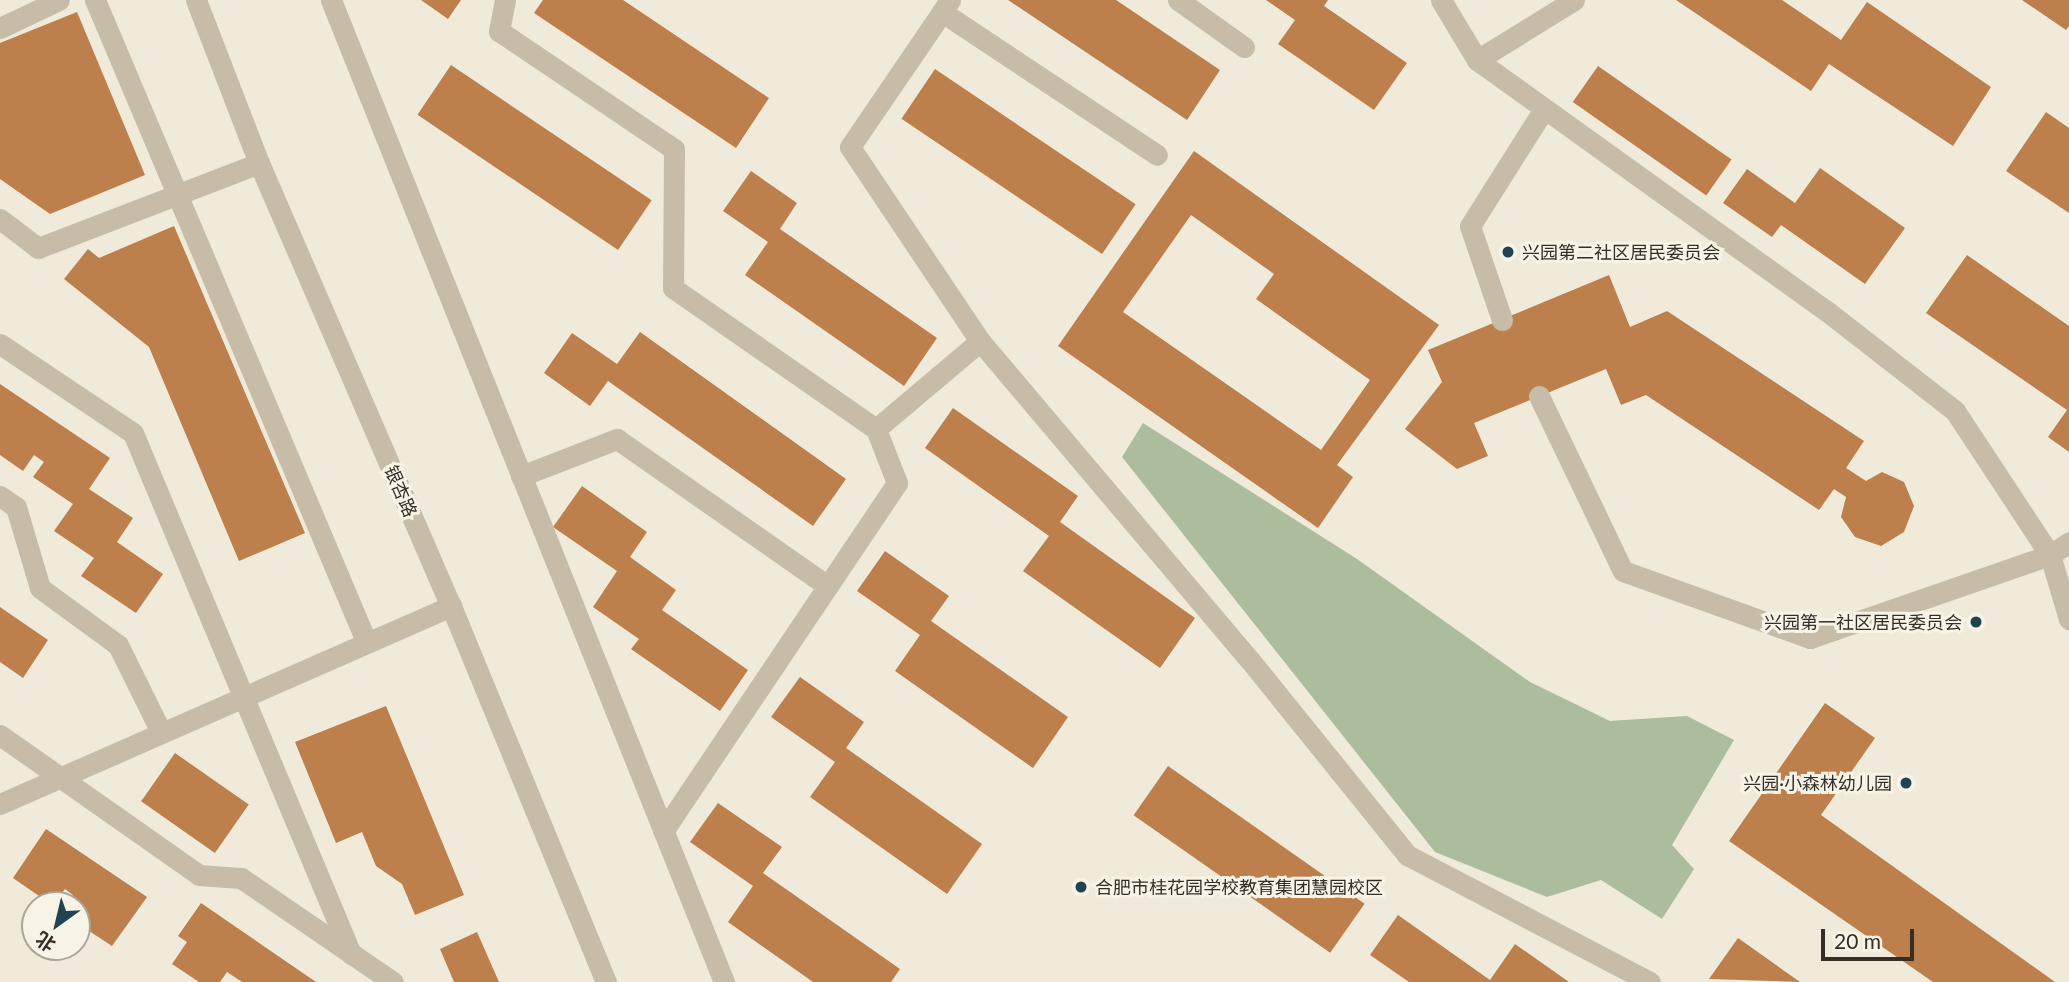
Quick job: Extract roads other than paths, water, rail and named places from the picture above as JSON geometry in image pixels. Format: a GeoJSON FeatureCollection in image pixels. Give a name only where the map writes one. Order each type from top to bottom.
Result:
{"type":"FeatureCollection","features":[{"type":"Feature","properties":{"kind":"street"},"geometry":{"type":"LineString","coordinates":[[0,28],[58,0]]}},
{"type":"Feature","properties":{"kind":"street"},"geometry":{"type":"LineString","coordinates":[[95,0],[180,194],[366,640]]}},
{"type":"Feature","properties":{"kind":"street","name":"银杏路"},"geometry":{"type":"LineString","coordinates":[[196,0],[259,163],[451,606],[606,982]]}},
{"type":"Feature","properties":{"kind":"street"},"geometry":{"type":"LineString","coordinates":[[331,0],[724,982]]}},
{"type":"Feature","properties":{"kind":"street"},"geometry":{"type":"LineString","coordinates":[[505,0],[499,31],[674,149],[673,288],[876,429],[897,483],[663,831]]}},
{"type":"Feature","properties":{"kind":"street"},"geometry":{"type":"LineString","coordinates":[[1178,0],[1244,47]]}},
{"type":"Feature","properties":{"kind":"street"},"geometry":{"type":"LineString","coordinates":[[1441,0],[1477,60],[1828,312],[1955,411],[2050,555],[2069,619]]}},
{"type":"Feature","properties":{"kind":"street"},"geometry":{"type":"LineString","coordinates":[[1477,60],[1574,0]]}},
{"type":"Feature","properties":{"kind":"street"},"geometry":{"type":"LineString","coordinates":[[1157,155],[946,6],[850,147],[980,341],[1407,855],[1650,982]]}},
{"type":"Feature","properties":{"kind":"street"},"geometry":{"type":"LineString","coordinates":[[1502,320],[1470,226],[1544,109]]}},
{"type":"Feature","properties":{"kind":"street"},"geometry":{"type":"LineString","coordinates":[[0,219],[38,247],[259,163]]}},
{"type":"Feature","properties":{"kind":"street"},"geometry":{"type":"LineString","coordinates":[[876,429],[980,341]]}},
{"type":"Feature","properties":{"kind":"street"},"geometry":{"type":"LineString","coordinates":[[0,344],[132,433],[246,694],[351,954]]}},
{"type":"Feature","properties":{"kind":"street"},"geometry":{"type":"LineString","coordinates":[[1539,397],[1623,571],[1810,638],[2050,555],[2069,542]]}},
{"type":"Feature","properties":{"kind":"street"},"geometry":{"type":"LineString","coordinates":[[521,476],[617,439],[828,586]]}},
{"type":"Feature","properties":{"kind":"street"},"geometry":{"type":"LineString","coordinates":[[0,496],[16,507],[40,589],[118,645],[161,732]]}},
{"type":"Feature","properties":{"kind":"street"},"geometry":{"type":"LineString","coordinates":[[0,804],[366,640],[451,606]]}},
{"type":"Feature","properties":{"kind":"street"},"geometry":{"type":"LineString","coordinates":[[0,735],[199,875],[241,878],[393,982]]}},
{"type":"Feature","properties":{"kind":"place","name":"兴园第二社区居民委员会"},"geometry":{"type":"Point","coordinates":[1508,252]}},
{"type":"Feature","properties":{"kind":"place","name":"兴园第一社区居民委员会"},"geometry":{"type":"Point","coordinates":[1976,622]}},
{"type":"Feature","properties":{"kind":"place","name":"兴园·小森林幼儿园"},"geometry":{"type":"Point","coordinates":[1906,783]}},
{"type":"Feature","properties":{"kind":"place","name":"合肥市桂花园学校教育集团慧园校区"},"geometry":{"type":"Point","coordinates":[1081,887]}}]}
